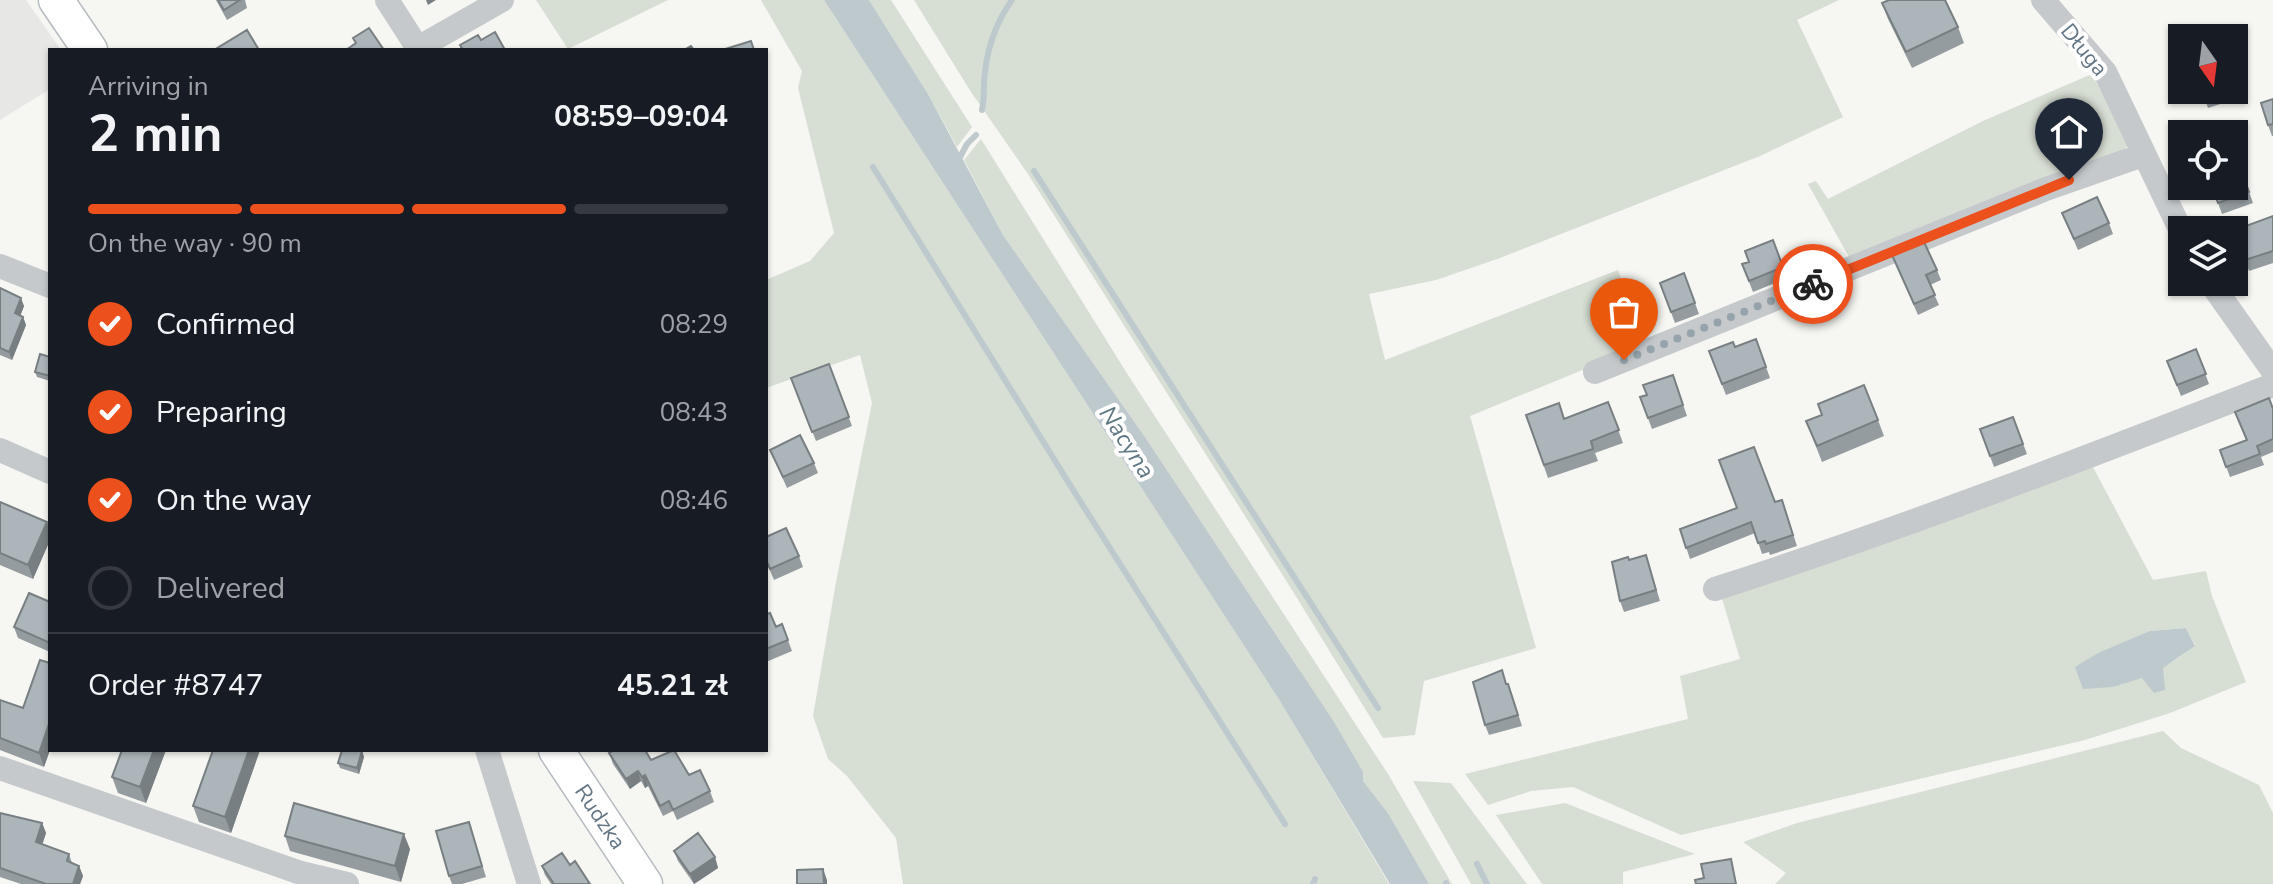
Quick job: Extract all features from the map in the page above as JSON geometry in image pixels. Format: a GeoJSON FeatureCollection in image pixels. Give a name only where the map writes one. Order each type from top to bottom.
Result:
{"type":"FeatureCollection","features":[{"type":"Feature","properties":{"kind":"main road"},"geometry":{"type":"LineString","coordinates":[[56,0],[89,48]]}},
{"type":"Feature","properties":{"kind":"main road","name":"Rudzka"},"geometry":{"type":"LineString","coordinates":[[557,752],[645,884]]}},
{"type":"Feature","properties":{"kind":"street"},"geometry":{"type":"LineString","coordinates":[[387,0],[418,48]]}},
{"type":"Feature","properties":{"kind":"street"},"geometry":{"type":"LineString","coordinates":[[421,48],[502,0]]}},
{"type":"Feature","properties":{"kind":"street","name":"Długa"},"geometry":{"type":"LineString","coordinates":[[2043,0],[2105,72],[2174,216]]}},
{"type":"Feature","properties":{"kind":"street"},"geometry":{"type":"LineString","coordinates":[[1595,372],[2046,189],[2143,155]]}},
{"type":"Feature","properties":{"kind":"street"},"geometry":{"type":"LineString","coordinates":[[0,266],[48,285]]}},
{"type":"Feature","properties":{"kind":"street"},"geometry":{"type":"LineString","coordinates":[[2220,296],[2273,371]]}},
{"type":"Feature","properties":{"kind":"street"},"geometry":{"type":"LineString","coordinates":[[1715,589],[1811,558],[2092,457],[2273,385]]}},
{"type":"Feature","properties":{"kind":"street"},"geometry":{"type":"LineString","coordinates":[[0,450],[48,471]]}},
{"type":"Feature","properties":{"kind":"street"},"geometry":{"type":"LineString","coordinates":[[488,752],[529,884]]}},
{"type":"Feature","properties":{"kind":"street"},"geometry":{"type":"LineString","coordinates":[[0,768],[301,873],[347,884]]}},
{"type":"Feature","properties":{"kind":"shaded area"},"geometry":{"type":"Polygon","coordinates":[[[0,0],[26,0],[60,48],[48,48],[48,90],[0,120],[0,0]]]}},
{"type":"Feature","properties":{"kind":"shaded area"},"geometry":{"type":"Polygon","coordinates":[[[536,0],[668,0],[570,48],[536,0]]]}},
{"type":"Feature","properties":{"kind":"shaded area"},"geometry":{"type":"Polygon","coordinates":[[[761,0],[824,0],[1278,698],[1389,884],[903,884],[896,838],[847,776],[828,759],[813,716],[872,403],[860,355],[768,387],[768,279],[810,261],[834,233],[798,88],[802,71],[761,0]]]}},
{"type":"Feature","properties":{"kind":"shaded area"},"geometry":{"type":"Polygon","coordinates":[[[869,0],[891,0],[972,127],[957,147],[928,94],[869,0]]]}},
{"type":"Feature","properties":{"kind":"shaded area"},"geometry":{"type":"Polygon","coordinates":[[[914,0],[1839,0],[1797,20],[1843,117],[1760,156],[1500,258],[1436,280],[1369,294],[1385,360],[1618,270],[1646,344],[1470,416],[1536,648],[1424,681],[1415,735],[1383,738],[1026,171],[971,92],[914,0]]]}},
{"type":"Feature","properties":{"kind":"shaded area"},"geometry":{"type":"Polygon","coordinates":[[[2092,74],[2128,146],[2119,153],[1853,264],[1808,184],[1816,181],[1828,199],[1983,121],[2092,74]]]}},
{"type":"Feature","properties":{"kind":"shaded area"},"geometry":{"type":"Polygon","coordinates":[[[981,139],[1128,375],[1388,774],[1452,884],[1429,884],[1388,813],[1363,781],[1297,666],[1145,437],[1003,235],[964,160],[981,139]]]}},
{"type":"Feature","properties":{"kind":"shaded area"},"geometry":{"type":"Polygon","coordinates":[[[2093,467],[2153,580],[2206,571],[2212,596],[2246,682],[2170,713],[2085,740],[1681,835],[1573,787],[1531,791],[1488,805],[1465,774],[1688,719],[1680,676],[1740,659],[1721,595],[2093,467]],[[2186,628],[2150,631],[2113,687],[2156,670],[2195,645],[2186,628]]]}},
{"type":"Feature","properties":{"kind":"shaded area"},"geometry":{"type":"Polygon","coordinates":[[[2163,731],[2181,748],[2259,785],[2273,813],[2273,884],[1775,884],[1786,873],[1743,842],[1797,823],[2163,731]]]}},
{"type":"Feature","properties":{"kind":"shaded area"},"geometry":{"type":"Polygon","coordinates":[[[1413,781],[1451,783],[1527,884],[1471,884],[1413,781]]]}},
{"type":"Feature","properties":{"kind":"shaded area"},"geometry":{"type":"Polygon","coordinates":[[[1565,803],[1695,854],[1623,872],[1623,884],[1542,884],[1496,815],[1565,803]]]}},
{"type":"Feature","properties":{"kind":"water","name":"Nacyna"},"geometry":{"type":"Polygon","coordinates":[[[824,0],[869,0],[928,94],[1003,235],[1145,437],[1334,722],[1363,772],[1363,781],[1388,813],[1429,884],[1390,884],[1278,698],[824,0]]]}},
{"type":"Feature","properties":{"kind":"water"},"geometry":{"type":"Polygon","coordinates":[[[2186,628],[2195,646],[2163,668],[2165,690],[2154,693],[2142,678],[2113,687],[2083,689],[2075,667],[2098,653],[2150,631],[2186,628]]]}},
{"type":"Feature","properties":{"kind":"building"},"geometry":{"type":"Polygon","coordinates":[[[218,0],[240,0],[224,10],[218,0]]]}},
{"type":"Feature","properties":{"kind":"building"},"geometry":{"type":"Polygon","coordinates":[[[1889,0],[1945,0],[1958,27],[1906,52],[1882,3],[1889,0]]]}},
{"type":"Feature","properties":{"kind":"building"},"geometry":{"type":"Polygon","coordinates":[[[369,28],[383,48],[349,48],[356,43],[353,38],[369,28]]]}},
{"type":"Feature","properties":{"kind":"building"},"geometry":{"type":"Polygon","coordinates":[[[247,30],[258,48],[217,48],[247,30]]]}},
{"type":"Feature","properties":{"kind":"building"},"geometry":{"type":"Polygon","coordinates":[[[495,32],[504,48],[462,48],[460,45],[478,35],[481,40],[495,32]]]}},
{"type":"Feature","properties":{"kind":"building"},"geometry":{"type":"Polygon","coordinates":[[[751,41],[753,48],[728,48],[751,41]]]}},
{"type":"Feature","properties":{"kind":"building"},"geometry":{"type":"Polygon","coordinates":[[[2273,99],[2273,124],[2268,125],[2261,103],[2273,99]]]}},
{"type":"Feature","properties":{"kind":"building"},"geometry":{"type":"Polygon","coordinates":[[[2097,197],[2109,223],[2074,239],[2062,213],[2097,197]]]}},
{"type":"Feature","properties":{"kind":"building"},"geometry":{"type":"Polygon","coordinates":[[[2273,216],[2273,251],[2248,259],[2248,225],[2273,216]]]}},
{"type":"Feature","properties":{"kind":"building"},"geometry":{"type":"Polygon","coordinates":[[[1773,240],[1783,267],[1749,281],[1742,264],[1749,262],[1745,251],[1773,240]]]}},
{"type":"Feature","properties":{"kind":"building"},"geometry":{"type":"Polygon","coordinates":[[[1924,242],[1937,270],[1926,275],[1935,295],[1914,304],[1892,255],[1924,242]]]}},
{"type":"Feature","properties":{"kind":"building"},"geometry":{"type":"Polygon","coordinates":[[[1684,273],[1695,303],[1671,312],[1660,283],[1684,273]]]}},
{"type":"Feature","properties":{"kind":"building"},"geometry":{"type":"Polygon","coordinates":[[[0,288],[21,298],[15,313],[23,317],[9,352],[0,348],[0,288]]]}},
{"type":"Feature","properties":{"kind":"building"},"geometry":{"type":"Polygon","coordinates":[[[1756,339],[1766,367],[1722,384],[1709,351],[1733,342],[1735,347],[1756,339]]]}},
{"type":"Feature","properties":{"kind":"building"},"geometry":{"type":"Polygon","coordinates":[[[2196,349],[2206,374],[2177,385],[2167,361],[2196,349]]]}},
{"type":"Feature","properties":{"kind":"building"},"geometry":{"type":"Polygon","coordinates":[[[40,354],[48,356],[48,375],[35,372],[40,354]]]}},
{"type":"Feature","properties":{"kind":"building"},"geometry":{"type":"Polygon","coordinates":[[[829,364],[849,417],[812,432],[791,378],[829,364]]]}},
{"type":"Feature","properties":{"kind":"building"},"geometry":{"type":"Polygon","coordinates":[[[1673,375],[1683,405],[1648,418],[1640,397],[1647,395],[1643,385],[1673,375]]]}},
{"type":"Feature","properties":{"kind":"building"},"geometry":{"type":"Polygon","coordinates":[[[1864,385],[1878,420],[1817,446],[1806,421],[1822,415],[1818,404],[1864,385]]]}},
{"type":"Feature","properties":{"kind":"building"},"geometry":{"type":"Polygon","coordinates":[[[2269,398],[2273,409],[2273,439],[2257,446],[2260,454],[2226,467],[2220,450],[2247,440],[2235,412],[2269,398]]]}},
{"type":"Feature","properties":{"kind":"building"},"geometry":{"type":"Polygon","coordinates":[[[1608,402],[1619,430],[1591,441],[1593,449],[1544,465],[1526,415],[1559,403],[1564,419],[1608,402]]]}},
{"type":"Feature","properties":{"kind":"building"},"geometry":{"type":"Polygon","coordinates":[[[2013,417],[2023,444],[1990,456],[1980,429],[2013,417]]]}},
{"type":"Feature","properties":{"kind":"building"},"geometry":{"type":"Polygon","coordinates":[[[800,435],[814,463],[783,477],[770,450],[800,435]]]}},
{"type":"Feature","properties":{"kind":"building"},"geometry":{"type":"Polygon","coordinates":[[[1754,447],[1775,502],[1782,500],[1793,535],[1766,544],[1765,541],[1758,543],[1751,522],[1686,548],[1680,529],[1737,508],[1719,460],[1754,447]]]}},
{"type":"Feature","properties":{"kind":"building"},"geometry":{"type":"Polygon","coordinates":[[[0,502],[47,522],[28,565],[0,553],[0,502]]]}},
{"type":"Feature","properties":{"kind":"building"},"geometry":{"type":"Polygon","coordinates":[[[786,528],[799,556],[770,569],[768,536],[786,528]]]}},
{"type":"Feature","properties":{"kind":"building"},"geometry":{"type":"Polygon","coordinates":[[[1646,555],[1656,590],[1620,601],[1612,562],[1646,555]]]}},
{"type":"Feature","properties":{"kind":"building"},"geometry":{"type":"Polygon","coordinates":[[[29,593],[48,601],[48,642],[14,627],[29,593]]]}},
{"type":"Feature","properties":{"kind":"building"},"geometry":{"type":"Polygon","coordinates":[[[768,614],[776,627],[782,624],[788,640],[768,648],[768,614]]]}},
{"type":"Feature","properties":{"kind":"building"},"geometry":{"type":"Polygon","coordinates":[[[40,660],[48,662],[48,727],[39,753],[0,738],[0,700],[23,708],[40,660]]]}},
{"type":"Feature","properties":{"kind":"building"},"geometry":{"type":"Polygon","coordinates":[[[1502,670],[1518,715],[1485,725],[1473,682],[1502,670]]]}},
{"type":"Feature","properties":{"kind":"building"},"geometry":{"type":"Polygon","coordinates":[[[121,752],[153,752],[140,787],[112,777],[121,752]]]}},
{"type":"Feature","properties":{"kind":"building"},"geometry":{"type":"Polygon","coordinates":[[[212,752],[248,752],[225,817],[193,806],[212,752]]]}},
{"type":"Feature","properties":{"kind":"building"},"geometry":{"type":"Polygon","coordinates":[[[341,752],[362,752],[357,768],[338,763],[341,752]]]}},
{"type":"Feature","properties":{"kind":"building"},"geometry":{"type":"Polygon","coordinates":[[[646,752],[651,760],[675,752],[689,775],[700,770],[710,791],[673,810],[669,801],[660,806],[645,775],[642,777],[638,771],[626,779],[609,753],[646,752]]]}},
{"type":"Feature","properties":{"kind":"building"},"geometry":{"type":"Polygon","coordinates":[[[294,803],[404,834],[395,866],[285,836],[294,803]]]}},
{"type":"Feature","properties":{"kind":"building"},"geometry":{"type":"Polygon","coordinates":[[[0,813],[42,823],[36,842],[69,854],[67,861],[79,866],[73,884],[46,884],[0,868],[0,813]]]}},
{"type":"Feature","properties":{"kind":"building"},"geometry":{"type":"Polygon","coordinates":[[[469,822],[482,866],[449,876],[436,831],[469,822]]]}},
{"type":"Feature","properties":{"kind":"building"},"geometry":{"type":"Polygon","coordinates":[[[698,833],[715,857],[690,874],[674,851],[698,833]]]}},
{"type":"Feature","properties":{"kind":"building"},"geometry":{"type":"Polygon","coordinates":[[[562,853],[570,865],[575,861],[590,884],[554,884],[542,866],[562,853]]]}},
{"type":"Feature","properties":{"kind":"building"},"geometry":{"type":"Polygon","coordinates":[[[1731,859],[1736,884],[1696,884],[1695,880],[1704,878],[1701,864],[1731,859]]]}},
{"type":"Feature","properties":{"kind":"building"},"geometry":{"type":"Polygon","coordinates":[[[823,869],[824,884],[797,884],[797,870],[823,869]]]}},
{"type":"Feature","properties":{"kind":"waterway"},"geometry":{"type":"LineString","coordinates":[[982,110],[986,62],[991,43],[1012,0]]}},
{"type":"Feature","properties":{"kind":"waterway"},"geometry":{"type":"LineString","coordinates":[[958,161],[976,135]]}},
{"type":"Feature","properties":{"kind":"waterway"},"geometry":{"type":"LineString","coordinates":[[873,167],[1285,824]]}},
{"type":"Feature","properties":{"kind":"waterway"},"geometry":{"type":"LineString","coordinates":[[1034,171],[1378,708]]}},
{"type":"Feature","properties":{"kind":"waterway"},"geometry":{"type":"LineString","coordinates":[[1477,864],[1487,884]]}},
{"type":"Feature","properties":{"kind":"waterway"},"geometry":{"type":"LineString","coordinates":[[1313,884],[1315,879]]}},
{"type":"Feature","properties":{"kind":"way so far"},"geometry":{"type":"LineString","coordinates":[[1624,360],[1813,284]]}},
{"type":"Feature","properties":{"kind":"route"},"geometry":{"type":"LineString","coordinates":[[1813,284],[2069,180]]}}]}
